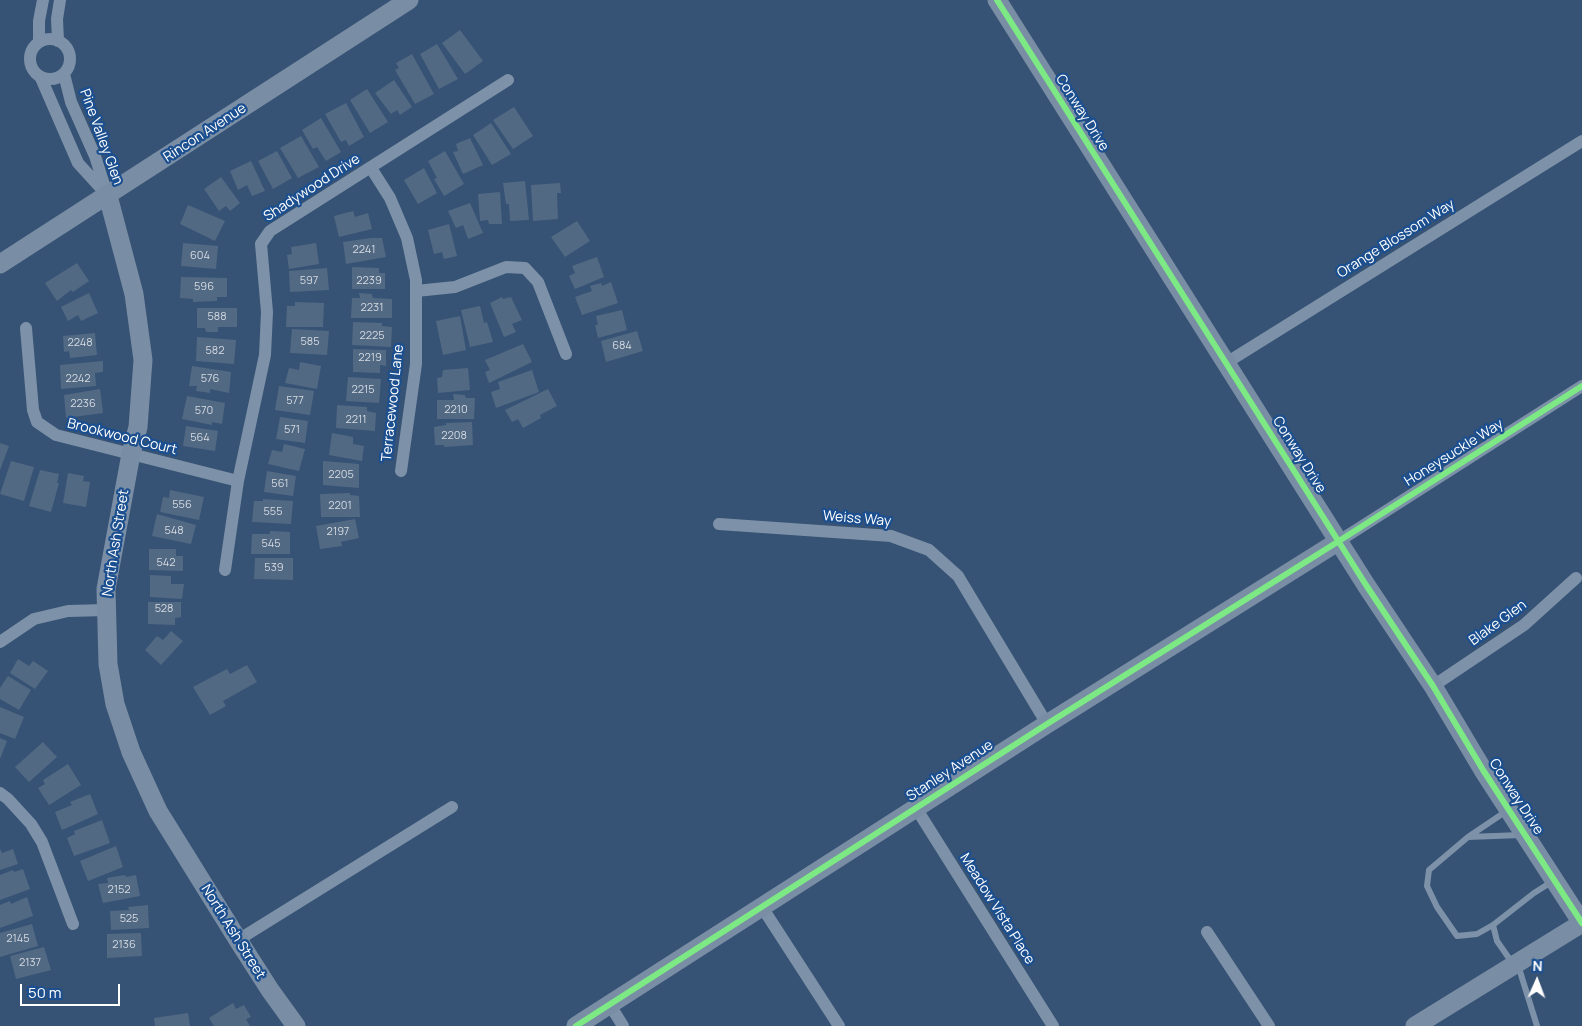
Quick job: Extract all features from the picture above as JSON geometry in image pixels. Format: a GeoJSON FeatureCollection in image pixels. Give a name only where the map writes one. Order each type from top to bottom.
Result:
{"type":"FeatureCollection","features":[{"type":"Feature","properties":{"kind":"street","name":"Pine Valley Glen"},"geometry":{"type":"LineString","coordinates":[[43,0],[39,21],[39,42],[31,52],[30,64],[32,70],[41,78],[78,163],[108,196]]}},
{"type":"Feature","properties":{"kind":"street","name":"Pine Valley Glen"},"geometry":{"type":"LineString","coordinates":[[60,0],[57,19],[58,41],[68,50],[70,56],[68,69],[64,74],[71,102],[95,156],[108,196]]}},
{"type":"Feature","properties":{"kind":"street","name":"Rincon Avenue"},"geometry":{"type":"LineString","coordinates":[[0,264],[410,0]]}},
{"type":"Feature","properties":{"kind":"street","name":"Conway Drive"},"geometry":{"type":"LineString","coordinates":[[997,0],[1582,923]]}},
{"type":"Feature","properties":{"kind":"street"},"geometry":{"type":"LineString","coordinates":[[39,42],[48,39],[58,41]]}},
{"type":"Feature","properties":{"kind":"street"},"geometry":{"type":"LineString","coordinates":[[41,78],[53,79],[64,74]]}},
{"type":"Feature","properties":{"kind":"street","name":"Shadywood Drive"},"geometry":{"type":"LineString","coordinates":[[225,570],[238,481],[265,355],[267,312],[261,244],[270,231],[508,80]]}},
{"type":"Feature","properties":{"kind":"street","name":"Orange Blossom Way"},"geometry":{"type":"LineString","coordinates":[[1226,363],[1582,141]]}},
{"type":"Feature","properties":{"kind":"street","name":"Terracewood Lane"},"geometry":{"type":"LineString","coordinates":[[371,168],[390,198],[407,238],[416,280],[416,364],[401,471]]}},
{"type":"Feature","properties":{"kind":"street","name":"North Ash Street"},"geometry":{"type":"LineString","coordinates":[[108,196],[134,294],[143,360],[138,427],[131,454],[106,588],[108,664],[115,704],[132,752],[158,812],[270,990],[296,1026]]}},
{"type":"Feature","properties":{"kind":"street"},"geometry":{"type":"LineString","coordinates":[[416,291],[456,287],[506,267],[525,268],[538,282],[566,354]]}},
{"type":"Feature","properties":{"kind":"street","name":"Brookwood Court"},"geometry":{"type":"LineString","coordinates":[[26,328],[33,410],[37,422],[56,435],[238,481]]}},
{"type":"Feature","properties":{"kind":"street","name":"Honeysuckle Way"},"geometry":{"type":"LineString","coordinates":[[1339,541],[1582,386]]}},
{"type":"Feature","properties":{"kind":"street","name":"Weiss Way"},"geometry":{"type":"LineString","coordinates":[[719,524],[891,536],[929,550],[958,576],[1047,724]]}},
{"type":"Feature","properties":{"kind":"street","name":"Stanley Avenue"},"geometry":{"type":"LineString","coordinates":[[576,1026],[1047,724],[1339,541]]}},
{"type":"Feature","properties":{"kind":"street","name":"Blake Glen"},"geometry":{"type":"LineString","coordinates":[[1433,686],[1524,625],[1576,578]]}},
{"type":"Feature","properties":{"kind":"street"},"geometry":{"type":"LineString","coordinates":[[0,642],[34,619],[68,611],[106,610]]}},
{"type":"Feature","properties":{"kind":"street"},"geometry":{"type":"LineString","coordinates":[[0,793],[31,824],[42,842],[73,924]]}},
{"type":"Feature","properties":{"kind":"street"},"geometry":{"type":"LineString","coordinates":[[238,940],[452,807]]}},
{"type":"Feature","properties":{"kind":"street","name":"Meadow Vista Place"},"geometry":{"type":"LineString","coordinates":[[916,808],[1053,1026]]}},
{"type":"Feature","properties":{"kind":"street"},"geometry":{"type":"LineString","coordinates":[[762,907],[839,1026]]}},
{"type":"Feature","properties":{"kind":"street"},"geometry":{"type":"LineString","coordinates":[[1415,1026],[1582,923]]}},
{"type":"Feature","properties":{"kind":"street"},"geometry":{"type":"LineString","coordinates":[[1207,932],[1268,1026]]}},
{"type":"Feature","properties":{"kind":"street"},"geometry":{"type":"LineString","coordinates":[[610,1005],[623,1026]]}},
{"type":"Feature","properties":{"kind":"lane"},"geometry":{"type":"LineString","coordinates":[[1509,810],[1468,837],[1429,870],[1427,886],[1437,907],[1457,936],[1477,934],[1554,880]]}},
{"type":"Feature","properties":{"kind":"lane"},"geometry":{"type":"LineString","coordinates":[[1468,837],[1525,834]]}},
{"type":"Feature","properties":{"kind":"lane"},"geometry":{"type":"LineString","coordinates":[[1492,925],[1497,941],[1515,964],[1538,1026]]}},
{"type":"Feature","properties":{"kind":"building"},"geometry":{"type":"Polygon","coordinates":[[[460,30],[483,61],[465,74],[442,43],[460,30]]]}},
{"type":"Feature","properties":{"kind":"building"},"geometry":{"type":"Polygon","coordinates":[[[437,44],[458,79],[439,89],[420,54],[437,44]]]}},
{"type":"Feature","properties":{"kind":"building"},"geometry":{"type":"Polygon","coordinates":[[[412,54],[434,94],[415,104],[395,70],[399,68],[396,63],[412,54]]]}},
{"type":"Feature","properties":{"kind":"building"},"geometry":{"type":"Polygon","coordinates":[[[394,80],[412,107],[400,115],[397,110],[391,114],[375,93],[394,80]]]}},
{"type":"Feature","properties":{"kind":"building"},"geometry":{"type":"Polygon","coordinates":[[[367,89],[388,122],[370,133],[350,100],[367,89]]]}},
{"type":"Feature","properties":{"kind":"building"},"geometry":{"type":"Polygon","coordinates":[[[346,103],[364,137],[349,146],[346,140],[341,142],[325,114],[346,103]]]}},
{"type":"Feature","properties":{"kind":"building"},"geometry":{"type":"Polygon","coordinates":[[[514,107],[533,136],[513,149],[493,120],[514,107]]]}},
{"type":"Feature","properties":{"kind":"building"},"geometry":{"type":"Polygon","coordinates":[[[321,118],[341,152],[326,161],[317,147],[313,149],[302,130],[321,118]]]}},
{"type":"Feature","properties":{"kind":"building"},"geometry":{"type":"Polygon","coordinates":[[[491,123],[511,154],[492,165],[473,135],[491,123]]]}},
{"type":"Feature","properties":{"kind":"building"},"geometry":{"type":"Polygon","coordinates":[[[301,136],[319,167],[298,178],[280,148],[301,136]]]}},
{"type":"Feature","properties":{"kind":"building"},"geometry":{"type":"Polygon","coordinates":[[[470,138],[483,165],[463,174],[453,152],[458,151],[456,144],[470,138]]]}},
{"type":"Feature","properties":{"kind":"building"},"geometry":{"type":"Polygon","coordinates":[[[277,151],[292,178],[273,189],[258,161],[277,151]]]}},
{"type":"Feature","properties":{"kind":"building"},"geometry":{"type":"Polygon","coordinates":[[[445,151],[464,184],[444,196],[434,179],[437,178],[428,161],[445,151]]]}},
{"type":"Feature","properties":{"kind":"building"},"geometry":{"type":"Polygon","coordinates":[[[251,161],[265,191],[252,196],[247,185],[238,190],[230,171],[251,161]]]}},
{"type":"Feature","properties":{"kind":"building"},"geometry":{"type":"Polygon","coordinates":[[[424,168],[437,193],[418,204],[404,180],[424,168]]]}},
{"type":"Feature","properties":{"kind":"building"},"geometry":{"type":"Polygon","coordinates":[[[221,177],[240,203],[230,211],[226,206],[219,211],[204,189],[221,177]]]}},
{"type":"Feature","properties":{"kind":"building"},"geometry":{"type":"Polygon","coordinates":[[[525,181],[529,220],[510,221],[509,204],[506,204],[503,183],[525,181]]]}},
{"type":"Feature","properties":{"kind":"building"},"geometry":{"type":"Polygon","coordinates":[[[560,183],[561,193],[557,193],[558,219],[533,221],[531,185],[560,183]]]}},
{"type":"Feature","properties":{"kind":"building"},"geometry":{"type":"Polygon","coordinates":[[[500,192],[502,224],[489,224],[488,220],[480,221],[478,194],[500,192]]]}},
{"type":"Feature","properties":{"kind":"building"},"geometry":{"type":"Polygon","coordinates":[[[470,203],[483,233],[468,239],[463,225],[456,228],[448,211],[470,203]]]}},
{"type":"Feature","properties":{"kind":"building"},"geometry":{"type":"Polygon","coordinates":[[[188,205],[225,221],[215,241],[180,224],[188,205]]]}},
{"type":"Feature","properties":{"kind":"building"},"geometry":{"type":"Polygon","coordinates":[[[353,211],[355,217],[368,213],[372,229],[339,237],[334,216],[353,211]]]}},
{"type":"Feature","properties":{"kind":"building"},"geometry":{"type":"Polygon","coordinates":[[[577,221],[590,241],[565,257],[551,237],[577,221]]]}},
{"type":"Feature","properties":{"kind":"building"},"geometry":{"type":"Polygon","coordinates":[[[449,224],[457,256],[444,259],[442,252],[434,254],[428,230],[449,224]]]}},
{"type":"Feature","properties":{"kind":"building"},"geometry":{"type":"Polygon","coordinates":[[[382,238],[386,257],[346,264],[343,242],[382,238]]]}},
{"type":"Feature","properties":{"kind":"building"},"geometry":{"type":"Polygon","coordinates":[[[183,243],[218,246],[216,269],[181,266],[183,243]]]}},
{"type":"Feature","properties":{"kind":"building"},"geometry":{"type":"Polygon","coordinates":[[[316,243],[319,264],[289,269],[287,255],[292,254],[291,247],[316,243]]]}},
{"type":"Feature","properties":{"kind":"building"},"geometry":{"type":"Polygon","coordinates":[[[597,257],[604,277],[575,289],[569,276],[575,273],[572,266],[597,257]]]}},
{"type":"Feature","properties":{"kind":"building"},"geometry":{"type":"Polygon","coordinates":[[[77,263],[89,281],[73,292],[71,290],[57,301],[45,283],[77,263]]]}},
{"type":"Feature","properties":{"kind":"building"},"geometry":{"type":"Polygon","coordinates":[[[352,267],[379,268],[379,273],[385,273],[385,289],[352,289],[352,267]]]}},
{"type":"Feature","properties":{"kind":"building"},"geometry":{"type":"Polygon","coordinates":[[[327,268],[329,290],[290,292],[289,271],[327,268]]]}},
{"type":"Feature","properties":{"kind":"building"},"geometry":{"type":"Polygon","coordinates":[[[181,277],[227,278],[227,297],[217,297],[217,301],[193,302],[193,299],[180,298],[181,277]]]}},
{"type":"Feature","properties":{"kind":"building"},"geometry":{"type":"Polygon","coordinates":[[[611,282],[618,303],[582,315],[575,297],[592,291],[590,286],[601,283],[602,286],[611,282]]]}},
{"type":"Feature","properties":{"kind":"building"},"geometry":{"type":"Polygon","coordinates":[[[89,293],[98,313],[81,321],[78,315],[68,321],[61,307],[89,293]]]}},
{"type":"Feature","properties":{"kind":"building"},"geometry":{"type":"Polygon","coordinates":[[[359,293],[372,294],[373,298],[392,299],[392,318],[351,318],[352,298],[360,298],[359,293]]]}},
{"type":"Feature","properties":{"kind":"building"},"geometry":{"type":"Polygon","coordinates":[[[502,297],[503,299],[511,297],[522,320],[512,324],[516,332],[504,337],[490,303],[502,297]]]}},
{"type":"Feature","properties":{"kind":"building"},"geometry":{"type":"Polygon","coordinates":[[[295,302],[324,303],[323,327],[286,327],[287,306],[295,306],[295,302]]]}},
{"type":"Feature","properties":{"kind":"building"},"geometry":{"type":"Polygon","coordinates":[[[480,306],[484,323],[487,322],[493,342],[470,347],[461,310],[480,306]]]}},
{"type":"Feature","properties":{"kind":"building"},"geometry":{"type":"Polygon","coordinates":[[[197,308],[237,308],[237,327],[218,327],[218,332],[206,332],[205,328],[197,328],[197,308]]]}},
{"type":"Feature","properties":{"kind":"building"},"geometry":{"type":"Polygon","coordinates":[[[622,310],[627,330],[598,338],[595,325],[598,325],[596,316],[622,310]]]}},
{"type":"Feature","properties":{"kind":"building"},"geometry":{"type":"Polygon","coordinates":[[[460,316],[466,350],[443,355],[436,321],[460,316]]]}},
{"type":"Feature","properties":{"kind":"building"},"geometry":{"type":"Polygon","coordinates":[[[353,322],[382,323],[382,326],[392,327],[391,347],[352,345],[353,322]]]}},
{"type":"Feature","properties":{"kind":"building"},"geometry":{"type":"Polygon","coordinates":[[[292,329],[329,331],[327,355],[290,353],[292,329]]]}},
{"type":"Feature","properties":{"kind":"building"},"geometry":{"type":"Polygon","coordinates":[[[637,331],[643,351],[606,362],[601,341],[637,331]]]}},
{"type":"Feature","properties":{"kind":"building"},"geometry":{"type":"Polygon","coordinates":[[[95,333],[97,355],[70,358],[69,351],[64,352],[63,336],[95,333]]]}},
{"type":"Feature","properties":{"kind":"building"},"geometry":{"type":"Polygon","coordinates":[[[197,337],[236,340],[234,364],[196,361],[197,337]]]}},
{"type":"Feature","properties":{"kind":"building"},"geometry":{"type":"Polygon","coordinates":[[[523,344],[532,362],[489,383],[485,372],[490,370],[485,360],[523,344]]]}},
{"type":"Feature","properties":{"kind":"building"},"geometry":{"type":"Polygon","coordinates":[[[353,349],[386,350],[386,366],[380,365],[380,373],[353,372],[353,349]]]}},
{"type":"Feature","properties":{"kind":"building"},"geometry":{"type":"Polygon","coordinates":[[[103,361],[103,372],[95,373],[96,386],[61,389],[60,365],[103,361]]]}},
{"type":"Feature","properties":{"kind":"building"},"geometry":{"type":"Polygon","coordinates":[[[300,362],[321,366],[317,389],[285,383],[289,368],[299,370],[300,362]]]}},
{"type":"Feature","properties":{"kind":"building"},"geometry":{"type":"Polygon","coordinates":[[[192,366],[231,372],[229,393],[210,389],[210,393],[196,391],[197,386],[189,386],[192,366]]]}},
{"type":"Feature","properties":{"kind":"building"},"geometry":{"type":"Polygon","coordinates":[[[468,368],[470,390],[438,393],[437,378],[442,377],[443,370],[468,368]]]}},
{"type":"Feature","properties":{"kind":"building"},"geometry":{"type":"Polygon","coordinates":[[[532,370],[539,392],[496,408],[491,392],[500,389],[498,382],[532,370]]]}},
{"type":"Feature","properties":{"kind":"building"},"geometry":{"type":"Polygon","coordinates":[[[348,377],[381,379],[379,403],[346,401],[348,377]]]}},
{"type":"Feature","properties":{"kind":"building"},"geometry":{"type":"Polygon","coordinates":[[[279,386],[314,391],[310,415],[275,410],[279,386]]]}},
{"type":"Feature","properties":{"kind":"building"},"geometry":{"type":"Polygon","coordinates":[[[100,389],[103,413],[66,418],[64,395],[100,389]]]}},
{"type":"Feature","properties":{"kind":"building"},"geometry":{"type":"Polygon","coordinates":[[[548,389],[557,406],[540,415],[541,418],[523,428],[518,419],[512,422],[505,410],[548,389]]]}},
{"type":"Feature","properties":{"kind":"building"},"geometry":{"type":"Polygon","coordinates":[[[453,394],[465,395],[466,398],[475,398],[474,419],[437,419],[437,400],[454,400],[453,394]]]}},
{"type":"Feature","properties":{"kind":"building"},"geometry":{"type":"Polygon","coordinates":[[[187,396],[225,403],[222,424],[212,422],[212,425],[182,419],[187,396]]]}},
{"type":"Feature","properties":{"kind":"building"},"geometry":{"type":"Polygon","coordinates":[[[337,405],[367,407],[367,411],[376,413],[375,431],[336,428],[337,405]]]}},
{"type":"Feature","properties":{"kind":"building"},"geometry":{"type":"Polygon","coordinates":[[[280,417],[308,421],[305,443],[276,439],[280,417]]]}},
{"type":"Feature","properties":{"kind":"building"},"geometry":{"type":"Polygon","coordinates":[[[472,422],[473,445],[444,447],[444,445],[435,445],[434,427],[446,425],[446,423],[472,422]]]}},
{"type":"Feature","properties":{"kind":"building"},"geometry":{"type":"Polygon","coordinates":[[[186,426],[218,431],[215,451],[183,446],[186,426]]]}},
{"type":"Feature","properties":{"kind":"building"},"geometry":{"type":"Polygon","coordinates":[[[332,433],[353,437],[353,444],[364,446],[362,461],[329,455],[332,433]]]}},
{"type":"Feature","properties":{"kind":"building"},"geometry":{"type":"Polygon","coordinates":[[[0,443],[9,446],[0,470],[0,443]]]}},
{"type":"Feature","properties":{"kind":"building"},"geometry":{"type":"Polygon","coordinates":[[[284,444],[305,449],[299,471],[268,464],[272,450],[282,452],[284,444]]]}},
{"type":"Feature","properties":{"kind":"building"},"geometry":{"type":"Polygon","coordinates":[[[11,461],[34,467],[24,501],[0,494],[11,461]]]}},
{"type":"Feature","properties":{"kind":"building"},"geometry":{"type":"Polygon","coordinates":[[[323,461],[359,464],[359,488],[323,485],[323,461]]]}},
{"type":"Feature","properties":{"kind":"building"},"geometry":{"type":"Polygon","coordinates":[[[40,470],[59,474],[57,483],[59,483],[51,512],[29,506],[40,470]]]}},
{"type":"Feature","properties":{"kind":"building"},"geometry":{"type":"Polygon","coordinates":[[[267,471],[296,476],[293,496],[264,492],[267,471]]]}},
{"type":"Feature","properties":{"kind":"building"},"geometry":{"type":"Polygon","coordinates":[[[68,473],[84,476],[83,481],[90,482],[86,507],[63,503],[68,473]]]}},
{"type":"Feature","properties":{"kind":"building"},"geometry":{"type":"Polygon","coordinates":[[[170,490],[204,497],[199,520],[160,512],[163,497],[169,498],[170,490]]]}},
{"type":"Feature","properties":{"kind":"building"},"geometry":{"type":"Polygon","coordinates":[[[350,493],[350,495],[359,496],[360,517],[321,517],[320,494],[350,493]]]}},
{"type":"Feature","properties":{"kind":"building"},"geometry":{"type":"Polygon","coordinates":[[[263,499],[293,501],[291,524],[252,522],[254,501],[263,501],[263,499]]]}},
{"type":"Feature","properties":{"kind":"building"},"geometry":{"type":"Polygon","coordinates":[[[157,514],[196,525],[191,544],[152,536],[157,514]]]}},
{"type":"Feature","properties":{"kind":"building"},"geometry":{"type":"Polygon","coordinates":[[[355,519],[359,538],[341,542],[342,546],[320,549],[316,526],[355,519]]]}},
{"type":"Feature","properties":{"kind":"building"},"geometry":{"type":"Polygon","coordinates":[[[270,531],[290,532],[290,554],[251,554],[252,534],[270,534],[270,531]]]}},
{"type":"Feature","properties":{"kind":"building"},"geometry":{"type":"Polygon","coordinates":[[[149,549],[176,549],[176,556],[183,556],[183,571],[149,570],[149,549]]]}},
{"type":"Feature","properties":{"kind":"building"},"geometry":{"type":"Polygon","coordinates":[[[255,558],[293,558],[293,580],[254,579],[255,558]]]}},
{"type":"Feature","properties":{"kind":"building"},"geometry":{"type":"Polygon","coordinates":[[[150,575],[171,576],[171,584],[184,584],[182,599],[150,597],[150,575]]]}},
{"type":"Feature","properties":{"kind":"building"},"geometry":{"type":"Polygon","coordinates":[[[148,602],[181,602],[181,617],[175,618],[175,625],[148,624],[148,602]]]}},
{"type":"Feature","properties":{"kind":"building"},"geometry":{"type":"Polygon","coordinates":[[[171,631],[183,641],[161,665],[145,650],[157,636],[163,640],[171,631]]]}},
{"type":"Feature","properties":{"kind":"building"},"geometry":{"type":"Polygon","coordinates":[[[18,659],[29,666],[33,661],[48,671],[35,689],[10,673],[18,659]]]}},
{"type":"Feature","properties":{"kind":"building"},"geometry":{"type":"Polygon","coordinates":[[[247,665],[257,682],[223,701],[226,706],[210,715],[193,687],[227,669],[230,674],[247,665]]]}},
{"type":"Feature","properties":{"kind":"building"},"geometry":{"type":"Polygon","coordinates":[[[8,676],[31,690],[19,710],[0,699],[0,688],[8,676]]]}},
{"type":"Feature","properties":{"kind":"building"},"geometry":{"type":"Polygon","coordinates":[[[0,707],[24,717],[15,739],[0,733],[0,707]]]}},
{"type":"Feature","properties":{"kind":"building"},"geometry":{"type":"Polygon","coordinates":[[[0,738],[7,741],[0,759],[0,738]]]}},
{"type":"Feature","properties":{"kind":"building"},"geometry":{"type":"Polygon","coordinates":[[[43,742],[57,757],[29,782],[15,767],[43,742]]]}},
{"type":"Feature","properties":{"kind":"building"},"geometry":{"type":"Polygon","coordinates":[[[68,764],[81,785],[49,805],[38,788],[45,784],[43,780],[68,764]]]}},
{"type":"Feature","properties":{"kind":"building"},"geometry":{"type":"Polygon","coordinates":[[[90,794],[98,814],[62,830],[55,812],[72,805],[70,802],[90,794]]]}},
{"type":"Feature","properties":{"kind":"building"},"geometry":{"type":"Polygon","coordinates":[[[102,820],[110,843],[74,856],[67,838],[75,834],[74,831],[102,820]]]}},
{"type":"Feature","properties":{"kind":"building"},"geometry":{"type":"Polygon","coordinates":[[[116,846],[123,867],[88,881],[80,861],[116,846]]]}},
{"type":"Feature","properties":{"kind":"building"},"geometry":{"type":"Polygon","coordinates":[[[0,849],[2,853],[13,849],[18,864],[0,870],[0,849]]]}},
{"type":"Feature","properties":{"kind":"building"},"geometry":{"type":"Polygon","coordinates":[[[23,869],[30,889],[0,900],[0,875],[13,870],[14,872],[23,869]]]}},
{"type":"Feature","properties":{"kind":"building"},"geometry":{"type":"Polygon","coordinates":[[[125,875],[126,877],[136,875],[140,896],[103,903],[98,884],[108,883],[107,878],[125,875]]]}},
{"type":"Feature","properties":{"kind":"building"},"geometry":{"type":"Polygon","coordinates":[[[27,897],[33,916],[0,928],[0,905],[10,901],[11,904],[27,897]]]}},
{"type":"Feature","properties":{"kind":"building"},"geometry":{"type":"Polygon","coordinates":[[[148,905],[149,928],[111,930],[110,911],[129,910],[128,907],[148,905]]]}},
{"type":"Feature","properties":{"kind":"building"},"geometry":{"type":"Polygon","coordinates":[[[32,924],[38,946],[0,957],[0,933],[32,924]]]}},
{"type":"Feature","properties":{"kind":"building"},"geometry":{"type":"Polygon","coordinates":[[[141,933],[142,956],[107,958],[107,934],[141,933]]]}},
{"type":"Feature","properties":{"kind":"building"},"geometry":{"type":"Polygon","coordinates":[[[44,947],[51,970],[16,979],[10,956],[44,947]]]}},
{"type":"Feature","properties":{"kind":"building"},"geometry":{"type":"Polygon","coordinates":[[[233,1003],[236,1009],[244,1005],[251,1017],[246,1019],[250,1026],[214,1026],[209,1018],[233,1003]]]}},
{"type":"Feature","properties":{"kind":"building"},"geometry":{"type":"Polygon","coordinates":[[[188,1013],[190,1026],[155,1026],[154,1018],[188,1013]]]}},
{"type":"Feature","properties":{"kind":"cycle path"},"geometry":{"type":"LineString","coordinates":[[997,0],[1366,585],[1433,686],[1483,770],[1582,923]]}},
{"type":"Feature","properties":{"kind":"cycle path"},"geometry":{"type":"LineString","coordinates":[[576,1026],[1047,724],[1582,386]]}}]}
